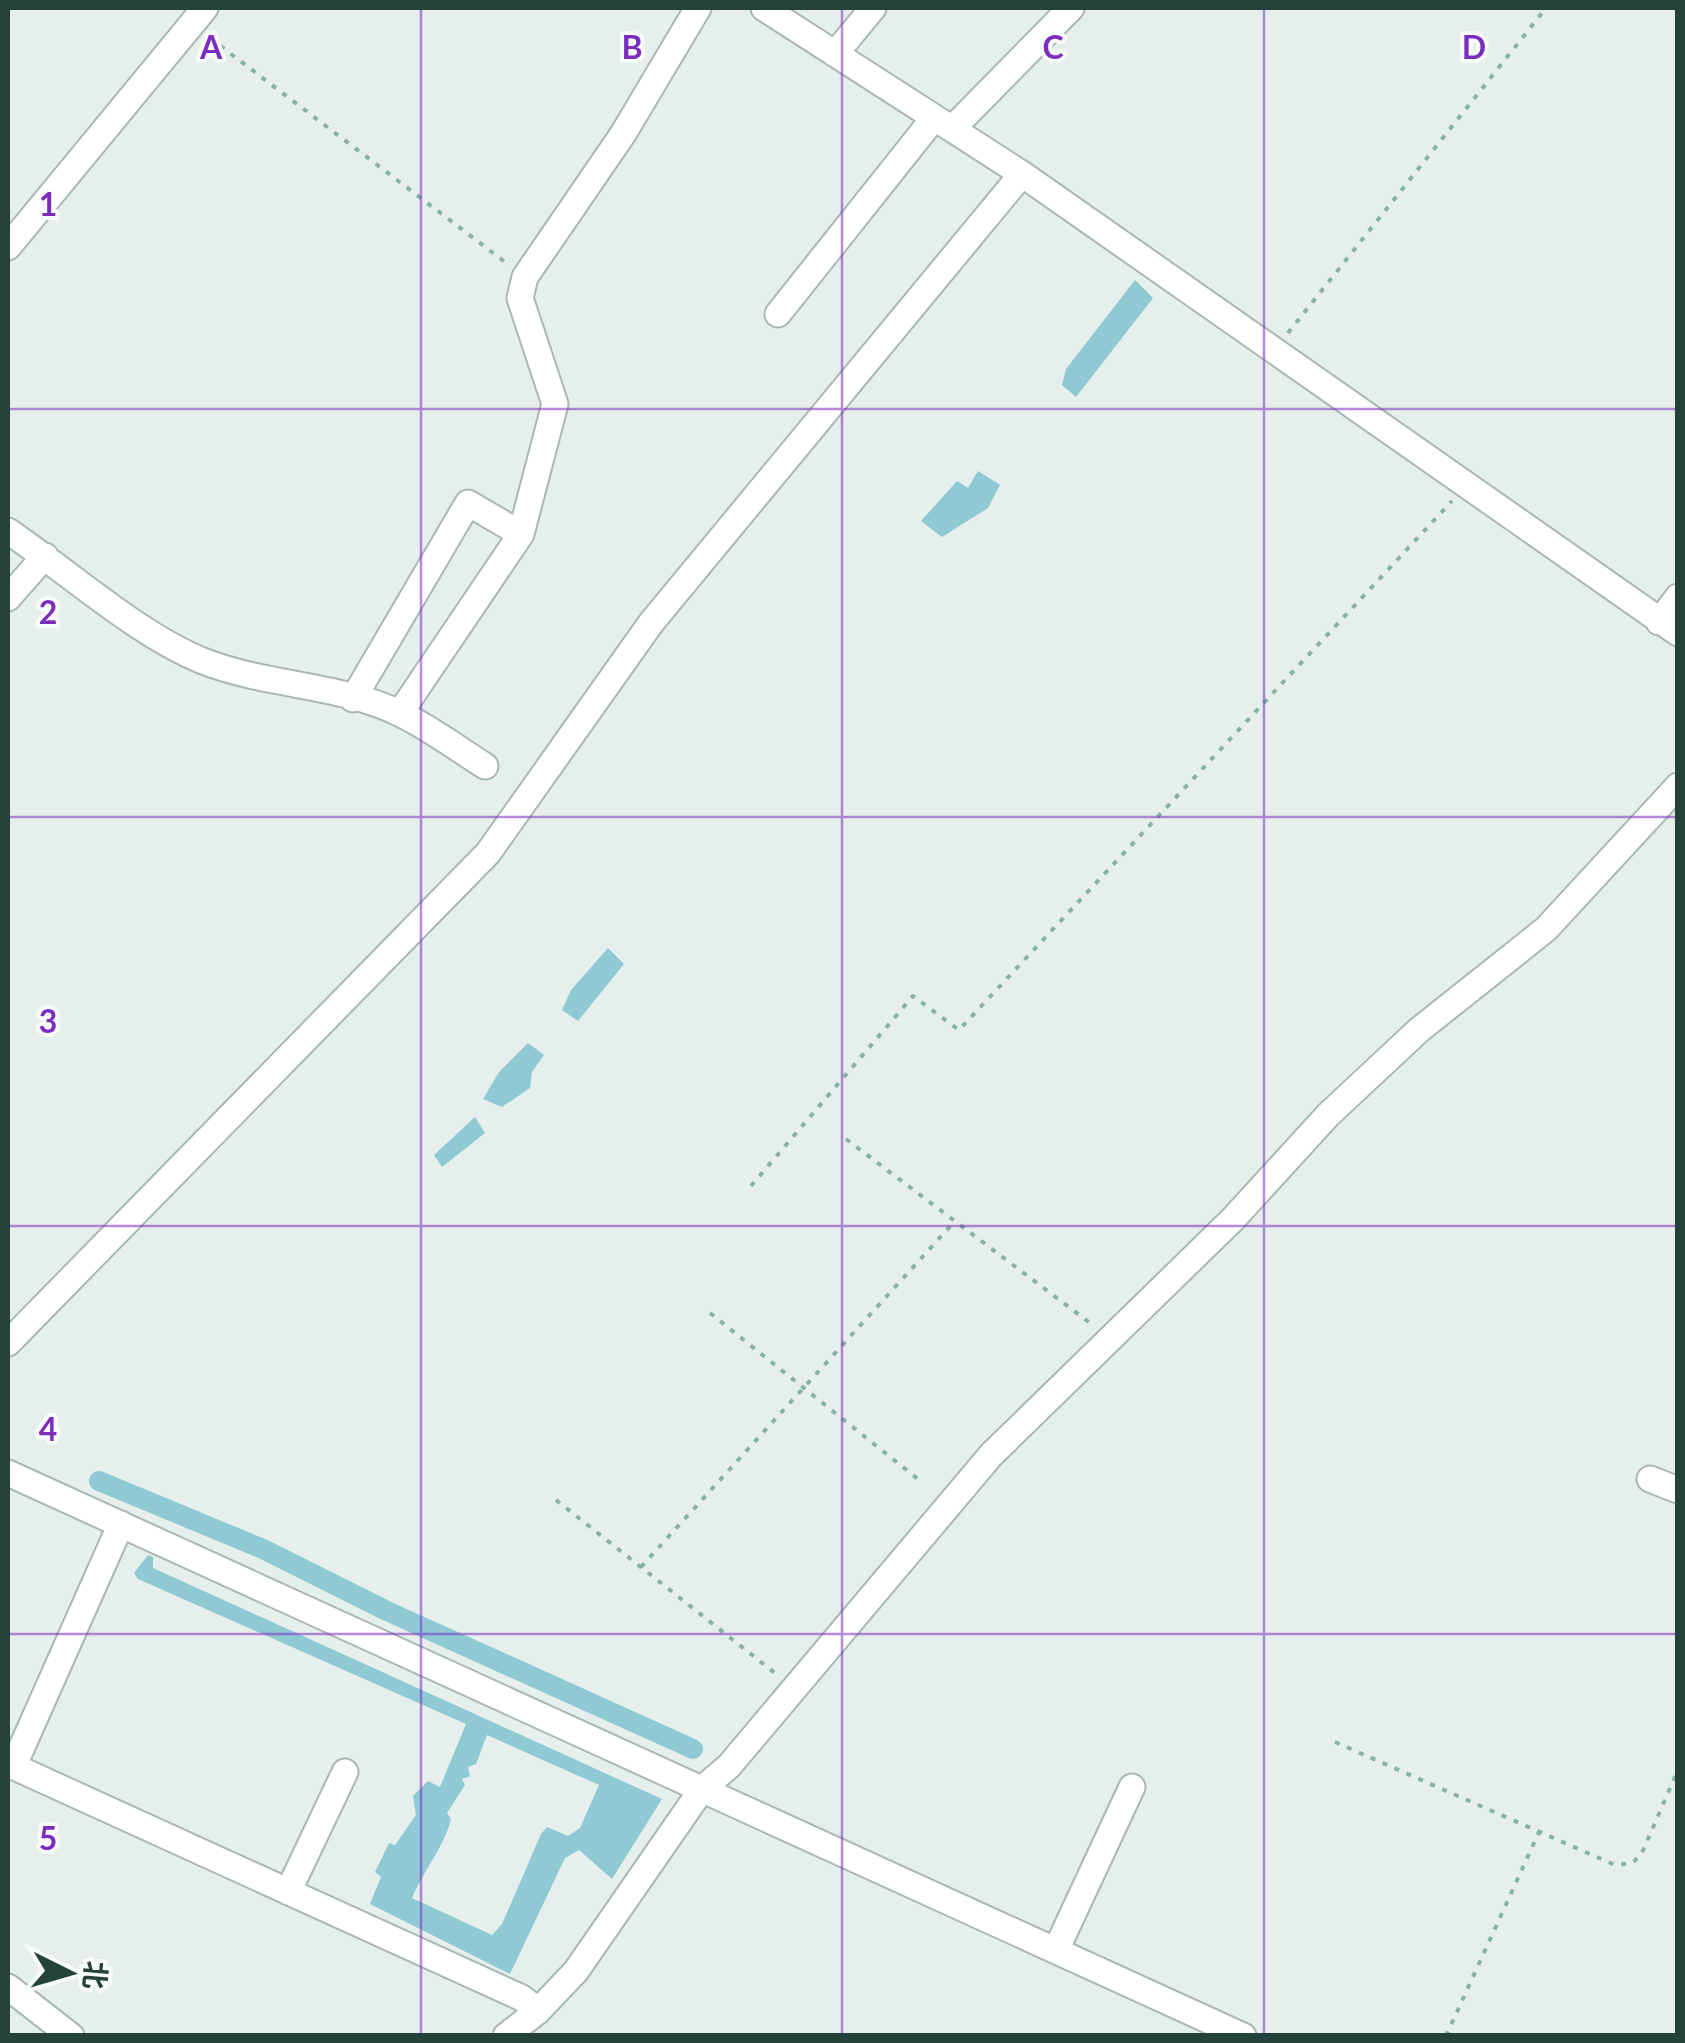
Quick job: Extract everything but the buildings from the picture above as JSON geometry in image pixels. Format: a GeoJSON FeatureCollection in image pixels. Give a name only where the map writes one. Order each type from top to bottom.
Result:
{"type":"FeatureCollection","features":[{"type":"Feature","properties":{"kind":"street"},"geometry":{"type":"LineString","coordinates":[[400,712],[521,534],[555,404],[520,298],[525,277],[623,134],[698,8]]}},
{"type":"Feature","properties":{"kind":"street"},"geometry":{"type":"LineString","coordinates":[[764,8],[1022,174],[1668,628],[1678,598]]}},
{"type":"Feature","properties":{"kind":"street"},"geometry":{"type":"LineString","coordinates":[[835,54],[873,8]]}},
{"type":"Feature","properties":{"kind":"street"},"geometry":{"type":"LineString","coordinates":[[778,314],[943,123],[1071,8]]}},
{"type":"Feature","properties":{"kind":"street"},"geometry":{"type":"LineString","coordinates":[[8,247],[198,16]]}},
{"type":"Feature","properties":{"kind":"street"},"geometry":{"type":"LineString","coordinates":[[8,1343],[488,853],[651,623],[1022,174]]}},
{"type":"Feature","properties":{"kind":"street"},"geometry":{"type":"LineString","coordinates":[[353,699],[468,503],[521,534]]}},
{"type":"Feature","properties":{"kind":"street"},"geometry":{"type":"LineString","coordinates":[[8,530],[146,630],[201,660],[262,681],[400,712],[485,766]]}},
{"type":"Feature","properties":{"kind":"street"},"geometry":{"type":"LineString","coordinates":[[8,598],[45,556]]}},
{"type":"Feature","properties":{"kind":"street"},"geometry":{"type":"LineString","coordinates":[[506,2036],[538,2011],[576,1970],[702,1789],[728,1766],[991,1454],[1380,1067],[1546,929],[1678,786]]}},
{"type":"Feature","properties":{"kind":"street"},"geometry":{"type":"LineString","coordinates":[[8,1473],[1243,2036]]}},
{"type":"Feature","properties":{"kind":"street"},"geometry":{"type":"LineString","coordinates":[[1650,1479],[1678,1490]]}},
{"type":"Feature","properties":{"kind":"street"},"geometry":{"type":"LineString","coordinates":[[121,1524],[10,1765],[522,1998],[538,2011]]}},
{"type":"Feature","properties":{"kind":"street"},"geometry":{"type":"LineString","coordinates":[[288,1892],[345,1772]]}},
{"type":"Feature","properties":{"kind":"street"},"geometry":{"type":"LineString","coordinates":[[1056,1950],[1132,1787]]}},
{"type":"Feature","properties":{"kind":"street"},"geometry":{"type":"LineString","coordinates":[[8,1986],[71,2036]]}},
{"type":"Feature","properties":{"kind":"path"},"geometry":{"type":"LineString","coordinates":[[1274,350],[1546,8]]}},
{"type":"Feature","properties":{"kind":"path"},"geometry":{"type":"LineString","coordinates":[[198,16],[525,277]]}},
{"type":"Feature","properties":{"kind":"path"},"geometry":{"type":"LineString","coordinates":[[751,1186],[913,996],[959,1030],[1466,484]]}},
{"type":"Feature","properties":{"kind":"path"},"geometry":{"type":"LineString","coordinates":[[846,1139],[1110,1339]]}},
{"type":"Feature","properties":{"kind":"path"},"geometry":{"type":"LineString","coordinates":[[642,1567],[955,1221]]}},
{"type":"Feature","properties":{"kind":"path"},"geometry":{"type":"LineString","coordinates":[[710,1314],[919,1480]]}},
{"type":"Feature","properties":{"kind":"path"},"geometry":{"type":"LineString","coordinates":[[556,1500],[794,1688]]}},
{"type":"Feature","properties":{"kind":"path"},"geometry":{"type":"LineString","coordinates":[[1335,1742],[1615,1865],[1632,1863],[1641,1855],[1678,1770]]}},
{"type":"Feature","properties":{"kind":"path"},"geometry":{"type":"LineString","coordinates":[[1446,2036],[1539,1832]]}},
{"type":"Feature","properties":{"kind":"water"},"geometry":{"type":"Polygon","coordinates":[[[1135,280],[1153,298],[1076,397],[1062,385],[1066,369],[1135,280]]]}},
{"type":"Feature","properties":{"kind":"water"},"geometry":{"type":"Polygon","coordinates":[[[978,471],[1000,485],[988,508],[942,537],[921,521],[957,481],[968,488],[978,471]]]}},
{"type":"Feature","properties":{"kind":"water"},"geometry":{"type":"Polygon","coordinates":[[[608,948],[624,964],[578,1021],[562,1010],[571,990],[608,948]]]}},
{"type":"Feature","properties":{"kind":"water"},"geometry":{"type":"Polygon","coordinates":[[[528,1043],[544,1055],[532,1072],[530,1088],[502,1107],[483,1099],[499,1072],[528,1043]]]}},
{"type":"Feature","properties":{"kind":"water"},"geometry":{"type":"Polygon","coordinates":[[[475,1117],[485,1133],[442,1167],[434,1155],[475,1117]]]}},
{"type":"Feature","properties":{"kind":"water"},"geometry":{"type":"Polygon","coordinates":[[[148,1555],[153,1557],[153,1568],[662,1799],[612,1879],[579,1850],[565,1858],[510,1974],[370,1904],[381,1877],[375,1872],[389,1843],[395,1845],[416,1815],[413,1796],[428,1781],[440,1787],[466,1724],[138,1579],[134,1573],[148,1555]],[[487,1735],[476,1764],[468,1767],[470,1776],[462,1779],[465,1785],[447,1813],[451,1819],[444,1839],[412,1898],[492,1935],[502,1924],[541,1834],[547,1827],[568,1836],[580,1828],[599,1785],[487,1735]]]}},
{"type":"Feature","properties":{"kind":"waterway"},"geometry":{"type":"LineString","coordinates":[[99,1481],[263,1549],[387,1611],[693,1749]]}}]}
